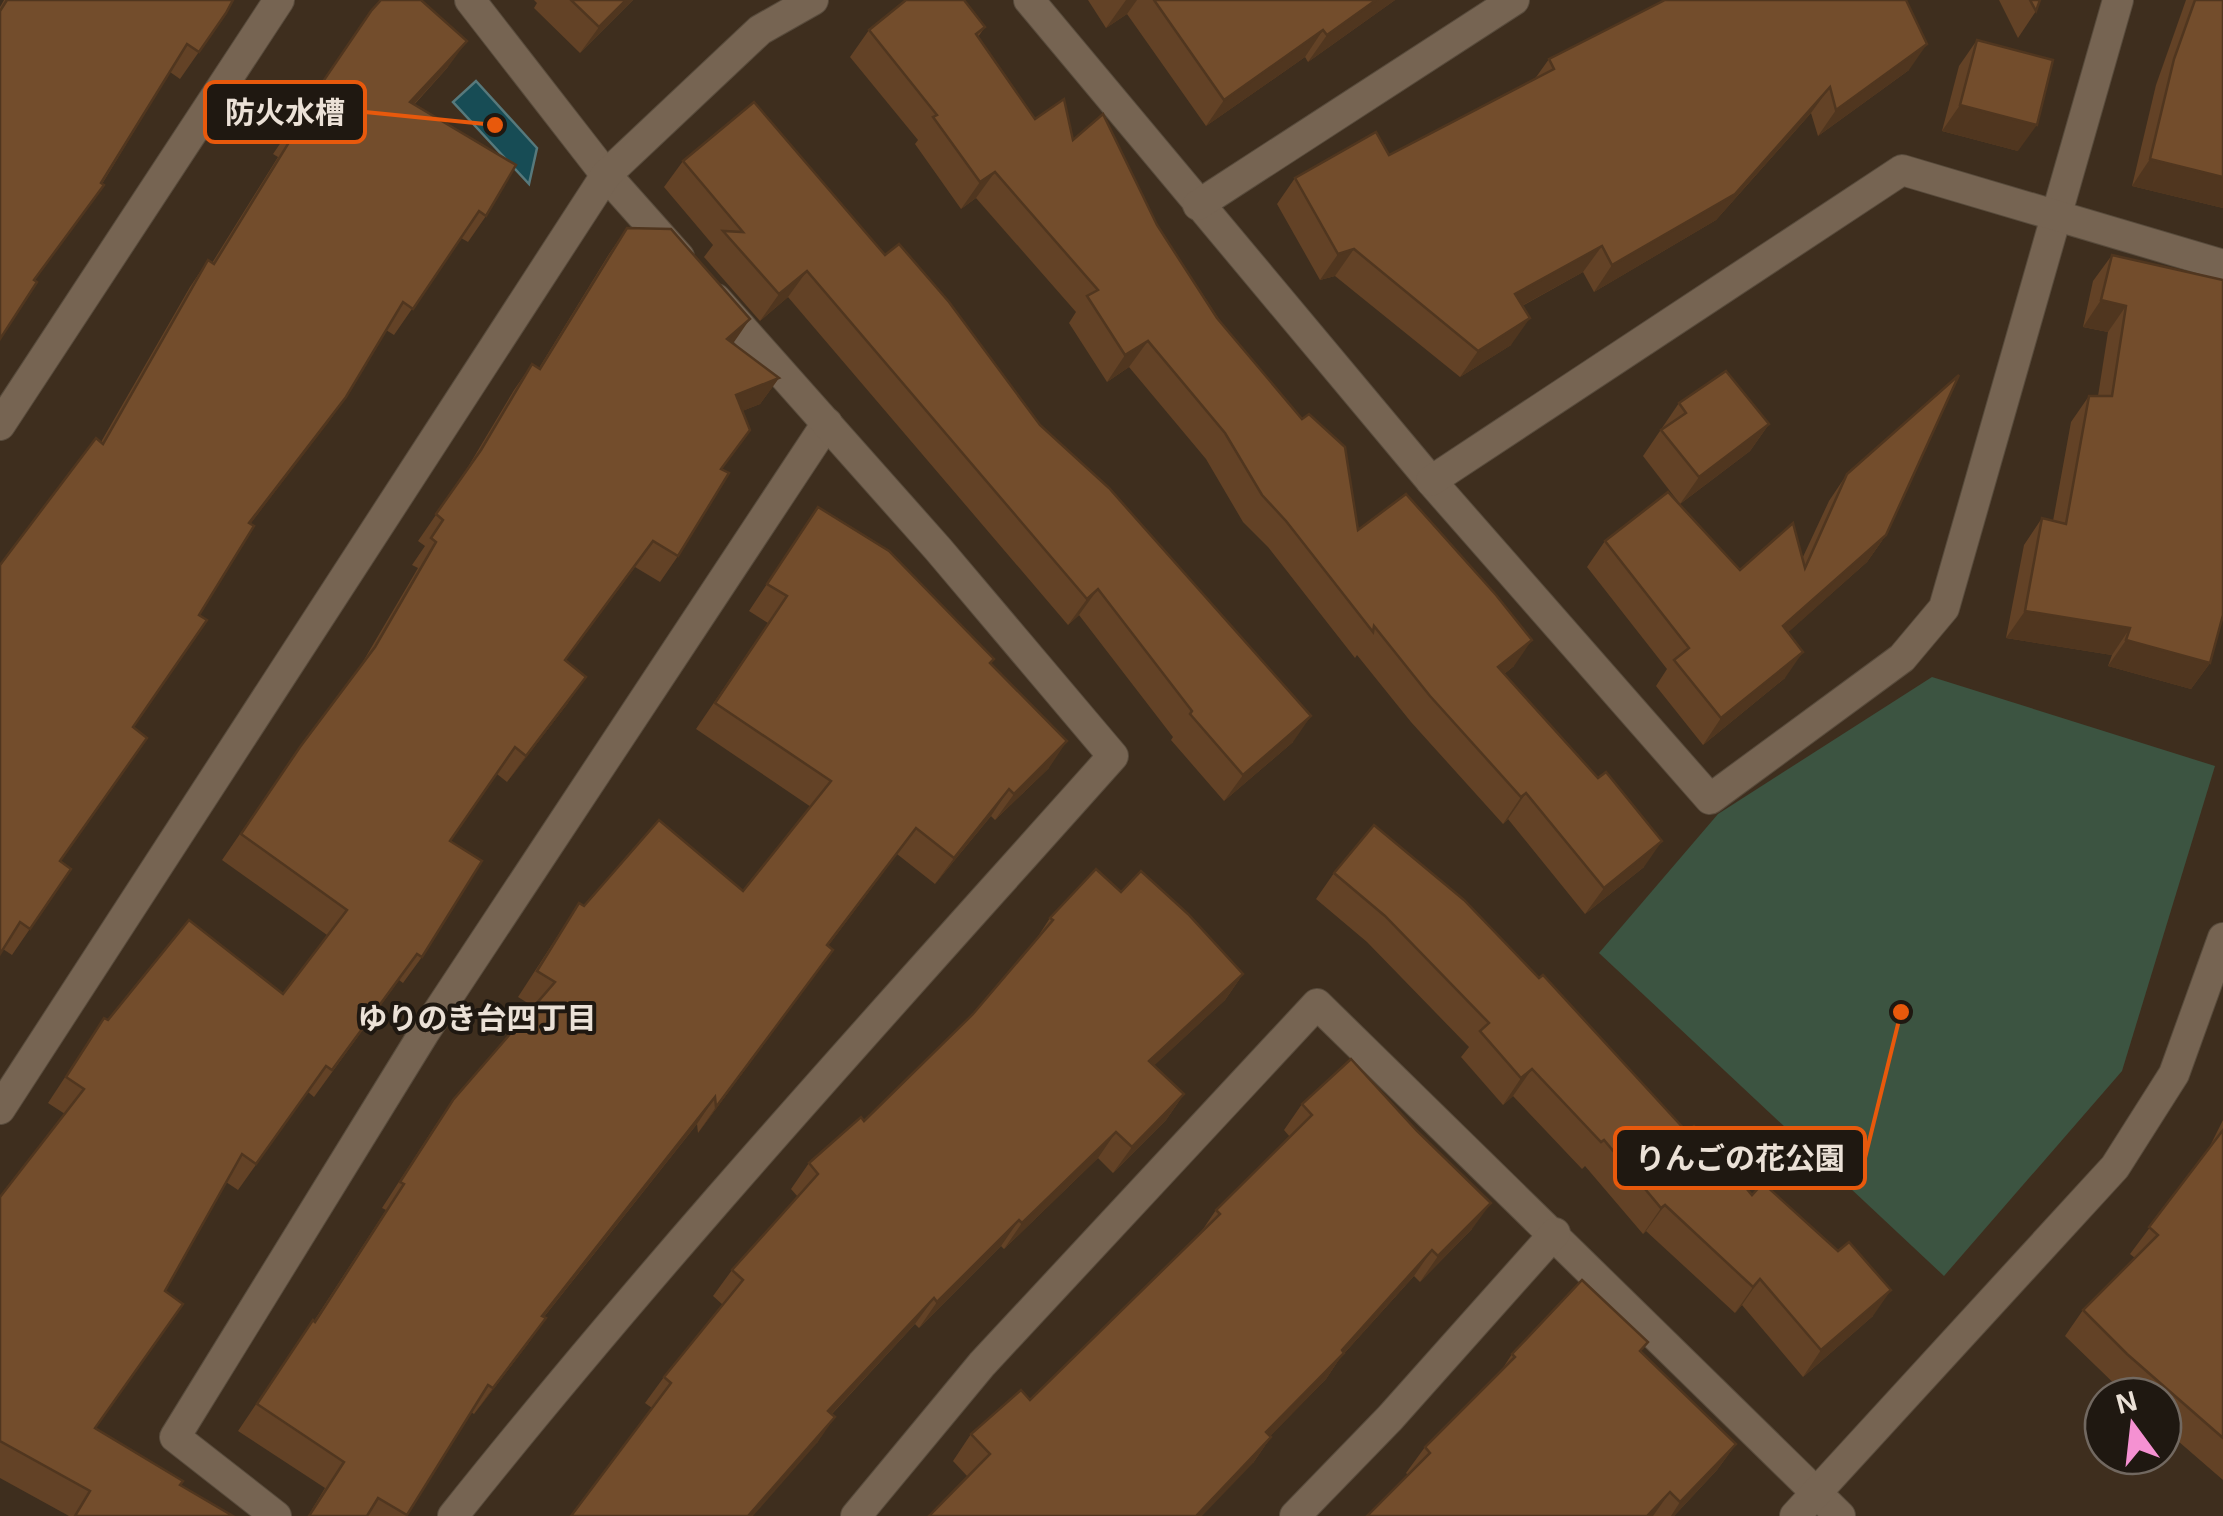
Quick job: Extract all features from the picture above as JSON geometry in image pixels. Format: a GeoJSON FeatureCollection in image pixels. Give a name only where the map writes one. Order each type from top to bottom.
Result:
{"type":"FeatureCollection","features":[{"type":"Feature","properties":{"kind":"street"},"geometry":{"type":"LineString","coordinates":[[0,425],[279,0]]}},
{"type":"Feature","properties":{"kind":"street"},"geometry":{"type":"LineString","coordinates":[[453,1516],[546,1400],[704,1216],[1113,756],[606,175],[470,0]]}},
{"type":"Feature","properties":{"kind":"street"},"geometry":{"type":"LineString","coordinates":[[0,1109],[606,175],[760,30],[814,0]]}},
{"type":"Feature","properties":{"kind":"street"},"geometry":{"type":"LineString","coordinates":[[1029,0],[1431,481],[1710,799],[1902,658],[1944,608],[2118,0]]}},
{"type":"Feature","properties":{"kind":"street"},"geometry":{"type":"LineString","coordinates":[[1198,205],[1514,0]]}},
{"type":"Feature","properties":{"kind":"street"},"geometry":{"type":"LineString","coordinates":[[1431,481],[1902,170],[2223,265]]}},
{"type":"Feature","properties":{"kind":"street"},"geometry":{"type":"LineString","coordinates":[[276,1516],[175,1437],[424,1033],[826,423]]}},
{"type":"Feature","properties":{"kind":"street"},"geometry":{"type":"LineString","coordinates":[[1795,1516],[2115,1168],[2174,1074],[2223,938]]}},
{"type":"Feature","properties":{"kind":"street"},"geometry":{"type":"LineString","coordinates":[[856,1516],[982,1364],[1317,1004],[1840,1516]]}},
{"type":"Feature","properties":{"kind":"street"},"geometry":{"type":"LineString","coordinates":[[1295,1516],[1390,1418],[1555,1234]]}},
{"type":"Feature","properties":{"kind":"green space"},"geometry":{"type":"Polygon","coordinates":[[[1932,677],[2215,766],[2122,1071],[1944,1276],[1599,953],[1718,814],[1932,677]]]}},
{"type":"Feature","properties":{"kind":"water"},"geometry":{"type":"Polygon","coordinates":[[[476,81],[537,148],[529,184],[453,102],[476,81]]]}},
{"type":"Feature","properties":{"kind":"building"},"geometry":{"type":"Polygon","coordinates":[[[7,0],[233,0],[199,52],[187,44],[101,183],[104,185],[34,280],[37,282],[0,339],[0,11],[7,0]]]}},
{"type":"Feature","properties":{"kind":"building"},"geometry":{"type":"Polygon","coordinates":[[[381,0],[421,0],[467,41],[410,102],[516,165],[486,216],[479,211],[413,309],[403,302],[346,397],[249,523],[254,526],[199,615],[207,620],[133,727],[147,738],[60,861],[71,869],[30,929],[20,922],[0,954],[0,565],[96,438],[103,444],[208,260],[214,264],[296,131],[292,127],[381,0]]]}},
{"type":"Feature","properties":{"kind":"building"},"geometry":{"type":"Polygon","coordinates":[[[571,0],[626,0],[599,27],[571,0]]]}},
{"type":"Feature","properties":{"kind":"building"},"geometry":{"type":"Polygon","coordinates":[[[906,0],[964,0],[985,27],[976,34],[1035,119],[1064,99],[1073,140],[1103,114],[1157,225],[1217,318],[1302,419],[1309,414],[1345,447],[1358,530],[1406,494],[1532,640],[1498,667],[1598,778],[1606,772],[1662,841],[1604,888],[1526,793],[1521,797],[1430,696],[1262,495],[1225,433],[1148,341],[1125,355],[1087,296],[1098,290],[995,172],[980,182],[933,117],[937,115],[869,30],[906,0]]]}},
{"type":"Feature","properties":{"kind":"building"},"geometry":{"type":"Polygon","coordinates":[[[1154,0],[1376,0],[1327,35],[1323,30],[1224,100],[1154,0]]]}},
{"type":"Feature","properties":{"kind":"building"},"geometry":{"type":"Polygon","coordinates":[[[1665,0],[1906,0],[1927,44],[1836,110],[1830,87],[1735,194],[1612,265],[1602,246],[1515,294],[1530,318],[1478,351],[1354,249],[1338,254],[1295,178],[1376,132],[1389,155],[1554,69],[1549,59],[1665,0]]]}},
{"type":"Feature","properties":{"kind":"building"},"geometry":{"type":"Polygon","coordinates":[[[2195,0],[2223,0],[2223,177],[2150,159],[2174,59],[2195,0]]]}},
{"type":"Feature","properties":{"kind":"building"},"geometry":{"type":"Polygon","coordinates":[[[1977,40],[2053,60],[2037,125],[1960,105],[1977,40]]]}},
{"type":"Feature","properties":{"kind":"building"},"geometry":{"type":"Polygon","coordinates":[[[754,102],[885,255],[899,244],[949,302],[1040,425],[1109,488],[1311,716],[1243,775],[1190,714],[1192,711],[1098,589],[1087,599],[807,271],[779,294],[723,231],[743,232],[683,161],[754,102]]]}},
{"type":"Feature","properties":{"kind":"building"},"geometry":{"type":"Polygon","coordinates":[[[627,228],[671,229],[750,319],[727,339],[779,378],[736,395],[750,430],[721,469],[729,473],[678,556],[653,541],[565,660],[586,677],[526,756],[515,747],[450,841],[482,861],[422,957],[417,954],[332,1070],[326,1066],[256,1164],[242,1154],[165,1291],[183,1304],[95,1428],[233,1516],[75,1516],[90,1491],[0,1441],[0,1197],[84,1089],[66,1077],[104,1018],[108,1020],[189,920],[283,994],[347,910],[241,834],[375,647],[436,542],[431,538],[443,520],[436,514],[481,450],[532,364],[540,369],[627,228]]]}},
{"type":"Feature","properties":{"kind":"building"},"geometry":{"type":"Polygon","coordinates":[[[2112,255],[2223,280],[2223,615],[2210,663],[2126,640],[2130,628],[2025,611],[2042,518],[2066,524],[2089,396],[2112,396],[2126,306],[2101,300],[2112,255]]]}},
{"type":"Feature","properties":{"kind":"building"},"geometry":{"type":"Polygon","coordinates":[[[1726,371],[1769,424],[1699,477],[1661,430],[1686,413],[1679,403],[1726,371]]]}},
{"type":"Feature","properties":{"kind":"building"},"geometry":{"type":"Polygon","coordinates":[[[1959,375],[1886,535],[1783,626],[1803,652],[1721,718],[1674,660],[1689,648],[1605,541],[1668,492],[1740,570],[1793,523],[1805,568],[1847,474],[1959,375]]]}},
{"type":"Feature","properties":{"kind":"building"},"geometry":{"type":"Polygon","coordinates":[[[818,507],[889,551],[1067,741],[1014,794],[1009,789],[954,858],[916,828],[827,945],[833,950],[716,1107],[715,1097],[542,1316],[546,1318],[493,1388],[488,1385],[407,1515],[378,1498],[367,1516],[309,1516],[344,1462],[257,1404],[404,1184],[400,1182],[453,1100],[555,982],[537,971],[579,903],[584,906],[659,820],[743,891],[831,781],[715,703],[787,596],[767,584],[818,507]]]}},
{"type":"Feature","properties":{"kind":"building"},"geometry":{"type":"Polygon","coordinates":[[[1374,825],[1464,900],[1539,978],[1543,975],[1687,1132],[1694,1126],[1752,1195],[1763,1183],[1838,1251],[1849,1242],[1891,1290],[1821,1350],[1760,1279],[1753,1287],[1665,1205],[1661,1208],[1604,1140],[1601,1142],[1532,1069],[1521,1078],[1480,1031],[1489,1023],[1385,916],[1334,873],[1374,825]]]}},
{"type":"Feature","properties":{"kind":"building"},"geometry":{"type":"Polygon","coordinates":[[[1096,869],[1121,892],[1141,871],[1188,914],[1243,974],[1149,1061],[1184,1094],[1132,1147],[1116,1132],[937,1302],[934,1298],[828,1411],[835,1417],[748,1516],[571,1516],[671,1383],[664,1377],[743,1280],[732,1270],[818,1174],[809,1163],[861,1117],[864,1121],[973,1014],[1053,920],[1050,918],[1096,869]]]}},
{"type":"Feature","properties":{"kind":"building"},"geometry":{"type":"Polygon","coordinates":[[[1351,1059],[1491,1203],[1438,1256],[1432,1250],[1342,1350],[1344,1353],[1266,1432],[1271,1437],[1196,1516],[929,1516],[990,1454],[971,1434],[1021,1390],[1030,1400],[1220,1214],[1216,1210],[1312,1115],[1302,1104],[1351,1059]]]}},
{"type":"Feature","properties":{"kind":"building"},"geometry":{"type":"Polygon","coordinates":[[[2223,1130],[2223,1438],[2183,1403],[2183,1376],[2152,1376],[2083,1310],[2158,1235],[2149,1227],[2223,1130]]]}},
{"type":"Feature","properties":{"kind":"building"},"geometry":{"type":"Polygon","coordinates":[[[1582,1280],[1648,1342],[1640,1351],[1736,1444],[1680,1502],[1670,1492],[1647,1516],[1367,1516],[1430,1453],[1425,1447],[1515,1357],[1512,1354],[1582,1280]]]}},
{"type":"Feature","properties":{"kind":"place","name":"防火水槽"},"geometry":{"type":"Point","coordinates":[495,125]}},
{"type":"Feature","properties":{"kind":"place","name":"りんごの花公園"},"geometry":{"type":"Point","coordinates":[1901,1012]}},
{"type":"Feature","properties":{"kind":"district","name":"ゆりのき台四丁目"},"geometry":{"type":"Point","coordinates":[477,1019]}}]}
